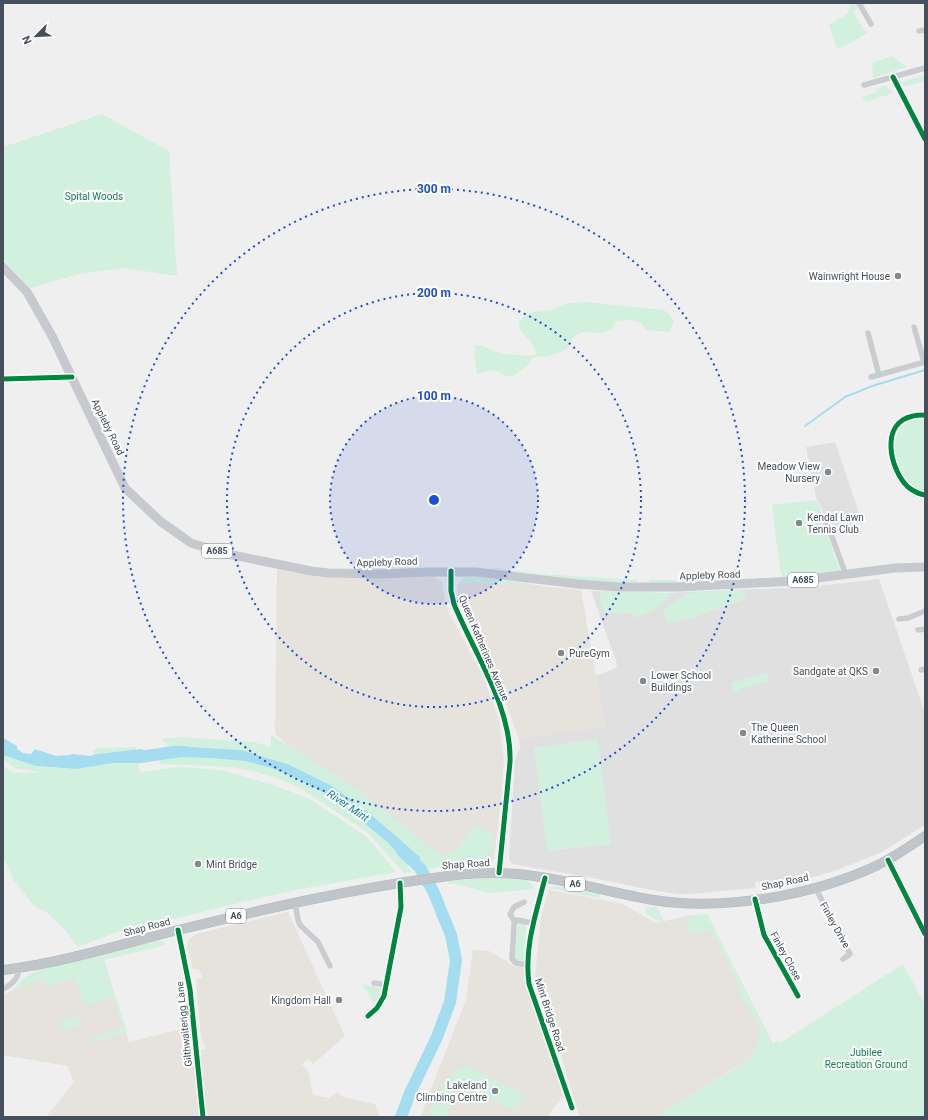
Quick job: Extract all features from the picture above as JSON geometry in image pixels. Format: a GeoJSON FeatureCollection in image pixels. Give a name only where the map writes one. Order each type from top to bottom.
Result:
{"type":"FeatureCollection","features":[{"type":"Feature","properties":{"kind":"highway","name":"Shap Road"},"geometry":{"type":"LineString","coordinates":[[3,970],[68,958],[295,902],[435,877],[499,873],[544,878],[669,902],[709,903],[755,899],[782,895],[845,878],[888,860],[925,836]]}},
{"type":"Feature","properties":{"kind":"main road","name":"Appleby Road"},"geometry":{"type":"LineString","coordinates":[[3,267],[27,292],[52,336],[126,488],[160,521],[191,543],[223,553],[328,573],[375,574],[451,571],[495,574],[578,584],[643,587],[757,584],[846,575],[895,568],[925,567]]}},
{"type":"Feature","properties":{"kind":"street"},"geometry":{"type":"LineString","coordinates":[[859,3],[871,24]]}},
{"type":"Feature","properties":{"kind":"street"},"geometry":{"type":"LineString","coordinates":[[864,85],[925,68]]}},
{"type":"Feature","properties":{"kind":"street"},"geometry":{"type":"LineString","coordinates":[[893,77],[925,138]]}},
{"type":"Feature","properties":{"kind":"street"},"geometry":{"type":"LineString","coordinates":[[871,377],[924,362],[914,327]]}},
{"type":"Feature","properties":{"kind":"street"},"geometry":{"type":"LineString","coordinates":[[868,333],[879,375]]}},
{"type":"Feature","properties":{"kind":"street"},"geometry":{"type":"LineString","coordinates":[[3,379],[72,376]]}},
{"type":"Feature","properties":{"kind":"street"},"geometry":{"type":"LineString","coordinates":[[925,415],[912,416],[900,422],[893,432],[891,449],[895,470],[901,479],[909,488],[919,494],[925,495]]}},
{"type":"Feature","properties":{"kind":"street"},"geometry":{"type":"LineString","coordinates":[[827,523],[846,575]]}},
{"type":"Feature","properties":{"kind":"street","name":"Queen Katherines Avenue"},"geometry":{"type":"LineString","coordinates":[[451,571],[451,591],[454,604],[488,677],[508,732],[510,762],[499,873]]}},
{"type":"Feature","properties":{"kind":"street"},"geometry":{"type":"LineString","coordinates":[[899,619],[908,618],[925,611]]}},
{"type":"Feature","properties":{"kind":"street"},"geometry":{"type":"LineString","coordinates":[[918,630],[925,629]]}},
{"type":"Feature","properties":{"kind":"street"},"geometry":{"type":"LineString","coordinates":[[888,860],[925,934]]}},
{"type":"Feature","properties":{"kind":"street","name":"Mint Bridge Road"},"geometry":{"type":"LineString","coordinates":[[544,878],[532,923],[527,965],[530,984],[572,1108]]}},
{"type":"Feature","properties":{"kind":"street"},"geometry":{"type":"LineString","coordinates":[[373,1012],[381,1002],[386,985],[401,907],[400,883]]}},
{"type":"Feature","properties":{"kind":"street","name":"Finley Drive"},"geometry":{"type":"LineString","coordinates":[[815,887],[850,954],[843,958]]}},
{"type":"Feature","properties":{"kind":"street","name":"Finley Close"},"geometry":{"type":"LineString","coordinates":[[755,899],[764,935],[798,996]]}},
{"type":"Feature","properties":{"kind":"street"},"geometry":{"type":"LineString","coordinates":[[295,902],[300,925],[318,942],[330,966]]}},
{"type":"Feature","properties":{"kind":"street"},"geometry":{"type":"LineString","coordinates":[[524,902],[514,907],[510,914],[515,922],[512,959],[516,963],[527,965]]}},
{"type":"Feature","properties":{"kind":"street"},"geometry":{"type":"LineString","coordinates":[[515,922],[517,920],[532,923]]}},
{"type":"Feature","properties":{"kind":"street","name":"Gilthwaiterigg Lane"},"geometry":{"type":"LineString","coordinates":[[178,930],[190,988],[203,1117]]}},
{"type":"Feature","properties":{"kind":"street"},"geometry":{"type":"LineString","coordinates":[[3,989],[12,984],[20,968]]}},
{"type":"Feature","properties":{"kind":"street"},"geometry":{"type":"LineString","coordinates":[[374,983],[386,985]]}},
{"type":"Feature","properties":{"kind":"shaded area","name":"Meadow View Nursery"},"geometry":{"type":"Polygon","coordinates":[[[835,442],[862,522],[832,530],[816,497],[806,447],[835,442]]]}},
{"type":"Feature","properties":{"kind":"shaded area"},"geometry":{"type":"Polygon","coordinates":[[[277,569],[317,577],[364,578],[436,576],[436,578],[442,582],[445,602],[450,615],[481,672],[499,719],[504,760],[501,802],[494,858],[487,865],[443,868],[275,734],[277,569]]]}},
{"type":"Feature","properties":{"kind":"shaded area"},"geometry":{"type":"Polygon","coordinates":[[[464,577],[488,578],[581,590],[605,728],[519,739],[491,668],[458,598],[457,587],[464,577]]]}},
{"type":"Feature","properties":{"kind":"shaded area","name":"The Queen Katherine School"},"geometry":{"type":"Polygon","coordinates":[[[879,579],[925,713],[925,825],[882,852],[837,870],[817,876],[793,882],[760,887],[759,881],[755,882],[756,888],[690,894],[678,894],[651,890],[512,864],[510,862],[515,760],[520,748],[519,739],[605,727],[596,676],[616,668],[617,664],[591,591],[663,593],[809,587],[879,579]]]}},
{"type":"Feature","properties":{"kind":"shaded area"},"geometry":{"type":"Polygon","coordinates":[[[549,890],[619,903],[656,923],[686,916],[707,914],[773,1044],[656,1117],[585,1117],[579,1115],[535,977],[541,916],[549,890]]]}},
{"type":"Feature","properties":{"kind":"shaded area"},"geometry":{"type":"Polygon","coordinates":[[[288,912],[345,1036],[313,1064],[309,1059],[302,1064],[309,1073],[313,1095],[329,1098],[338,1092],[343,1097],[375,1104],[380,1117],[46,1117],[74,1082],[67,1066],[3,1055],[3,995],[47,975],[104,960],[129,1042],[177,1030],[185,1032],[191,1046],[192,1053],[206,1049],[201,1038],[196,980],[202,978],[199,969],[193,969],[187,947],[189,939],[196,934],[288,912]]]}},
{"type":"Feature","properties":{"kind":"shaded area"},"geometry":{"type":"Polygon","coordinates":[[[473,950],[489,951],[513,966],[523,967],[563,1096],[547,1117],[421,1117],[466,1000],[473,950]]]}},
{"type":"Feature","properties":{"kind":"green space"},"geometry":{"type":"Polygon","coordinates":[[[851,3],[857,3],[858,8],[853,11],[862,27],[868,33],[837,49],[829,25],[847,14],[851,3]]]}},
{"type":"Feature","properties":{"kind":"green space"},"geometry":{"type":"Polygon","coordinates":[[[892,56],[907,67],[873,78],[872,63],[892,56]]]}},
{"type":"Feature","properties":{"kind":"green space"},"geometry":{"type":"Polygon","coordinates":[[[925,75],[925,81],[902,87],[903,82],[925,75]]]}},
{"type":"Feature","properties":{"kind":"green space"},"geometry":{"type":"Polygon","coordinates":[[[886,85],[893,93],[866,102],[862,97],[877,92],[876,89],[886,85]]]}},
{"type":"Feature","properties":{"kind":"green space","name":"Spital Woods"},"geometry":{"type":"Polygon","coordinates":[[[102,114],[169,151],[177,276],[124,268],[79,274],[30,288],[3,259],[3,147],[102,114]]]}},
{"type":"Feature","properties":{"kind":"green space"},"geometry":{"type":"Polygon","coordinates":[[[586,302],[660,309],[666,311],[674,321],[670,332],[646,330],[640,322],[630,320],[617,321],[611,329],[601,333],[584,332],[574,336],[566,350],[549,356],[533,357],[527,365],[513,377],[491,370],[477,374],[474,353],[476,345],[483,346],[500,353],[536,355],[534,346],[520,329],[519,322],[532,312],[549,311],[565,304],[586,302]]]}},
{"type":"Feature","properties":{"kind":"green space"},"geometry":{"type":"Polygon","coordinates":[[[915,418],[925,418],[925,492],[914,488],[905,480],[895,457],[894,445],[897,434],[904,424],[915,418]]]}},
{"type":"Feature","properties":{"kind":"green space","name":"Kendal Lawn Tennis Club"},"geometry":{"type":"Polygon","coordinates":[[[817,500],[840,572],[783,578],[780,570],[772,505],[817,500]]]}},
{"type":"Feature","properties":{"kind":"green space"},"geometry":{"type":"Polygon","coordinates":[[[491,567],[541,574],[638,580],[636,583],[597,582],[492,569],[491,567]]]}},
{"type":"Feature","properties":{"kind":"green space"},"geometry":{"type":"Polygon","coordinates":[[[464,577],[488,578],[531,584],[459,583],[464,577]]]}},
{"type":"Feature","properties":{"kind":"green space"},"geometry":{"type":"Polygon","coordinates":[[[649,580],[736,580],[650,583],[649,580]]]}},
{"type":"Feature","properties":{"kind":"green space"},"geometry":{"type":"Polygon","coordinates":[[[743,590],[746,599],[688,619],[668,624],[663,610],[689,593],[743,590]]]}},
{"type":"Feature","properties":{"kind":"green space"},"geometry":{"type":"Polygon","coordinates":[[[600,593],[669,593],[671,596],[653,611],[635,618],[633,613],[608,614],[604,612],[599,598],[600,593]]]}},
{"type":"Feature","properties":{"kind":"green space"},"geometry":{"type":"Polygon","coordinates":[[[767,672],[769,681],[740,689],[741,692],[734,693],[731,683],[767,672]]]}},
{"type":"Feature","properties":{"kind":"green space"},"geometry":{"type":"Polygon","coordinates":[[[271,735],[329,770],[362,793],[442,856],[454,851],[475,825],[494,836],[491,853],[481,863],[459,864],[427,869],[420,858],[374,817],[332,786],[290,765],[241,750],[190,747],[183,745],[170,747],[161,739],[181,737],[254,742],[271,747],[271,735]]]}},
{"type":"Feature","properties":{"kind":"green space"},"geometry":{"type":"Polygon","coordinates":[[[598,739],[611,844],[547,851],[534,748],[598,739]]]}},
{"type":"Feature","properties":{"kind":"green space"},"geometry":{"type":"Polygon","coordinates":[[[136,747],[136,750],[93,754],[93,750],[99,748],[136,747]]]}},
{"type":"Feature","properties":{"kind":"green space","name":"Mint Bridge"},"geometry":{"type":"Polygon","coordinates":[[[3,755],[36,766],[54,768],[76,769],[113,763],[139,763],[139,770],[142,772],[178,767],[221,770],[276,786],[310,799],[367,837],[396,872],[301,889],[247,901],[115,933],[78,947],[65,930],[46,912],[34,906],[13,879],[3,856],[3,766],[14,773],[40,772],[14,768],[3,759],[3,755]]]}},
{"type":"Feature","properties":{"kind":"green space"},"geometry":{"type":"Polygon","coordinates":[[[183,757],[236,760],[266,766],[290,775],[314,787],[359,818],[380,836],[398,854],[412,872],[404,873],[367,832],[300,788],[274,777],[253,771],[229,767],[160,764],[160,760],[183,757]]]}},
{"type":"Feature","properties":{"kind":"green space"},"geometry":{"type":"Polygon","coordinates":[[[480,878],[526,880],[532,884],[535,889],[491,893],[460,885],[449,884],[448,881],[480,878]]]}},
{"type":"Feature","properties":{"kind":"green space"},"geometry":{"type":"Polygon","coordinates":[[[554,886],[600,894],[599,898],[549,888],[554,886]]]}},
{"type":"Feature","properties":{"kind":"green space"},"geometry":{"type":"Polygon","coordinates":[[[655,907],[661,912],[659,913],[664,921],[656,920],[644,913],[646,908],[655,907]]]}},
{"type":"Feature","properties":{"kind":"green space","name":"Jubilee Recreation Ground"},"geometry":{"type":"Polygon","coordinates":[[[707,914],[773,1044],[778,1040],[780,1043],[903,964],[925,1005],[925,1117],[656,1117],[753,1057],[752,1054],[757,1046],[759,1026],[741,996],[736,980],[711,931],[693,934],[687,927],[686,922],[695,915],[707,914]]]}},
{"type":"Feature","properties":{"kind":"green space"},"geometry":{"type":"Polygon","coordinates":[[[518,924],[526,924],[524,960],[518,961],[515,958],[517,927],[518,924]]]}},
{"type":"Feature","properties":{"kind":"green space"},"geometry":{"type":"Polygon","coordinates":[[[161,940],[161,942],[165,942],[165,945],[104,960],[127,1032],[91,1043],[90,1039],[123,1028],[113,997],[86,1005],[85,1002],[83,1003],[75,978],[51,986],[48,985],[47,982],[44,983],[42,978],[11,991],[26,977],[37,971],[36,969],[161,940]]]}},
{"type":"Feature","properties":{"kind":"green space"},"geometry":{"type":"Polygon","coordinates":[[[362,984],[379,988],[379,998],[374,1003],[362,984]]]}},
{"type":"Feature","properties":{"kind":"green space"},"geometry":{"type":"Polygon","coordinates":[[[79,1017],[81,1024],[79,1026],[66,1029],[60,1026],[59,1022],[61,1021],[79,1017]]]}},
{"type":"Feature","properties":{"kind":"green space","name":"Lakeland Climbing Centre"},"geometry":{"type":"Polygon","coordinates":[[[465,1065],[524,1094],[516,1111],[475,1092],[458,1090],[445,1117],[436,1117],[429,1113],[446,1080],[465,1065]]]}},
{"type":"Feature","properties":{"kind":"water"},"geometry":{"type":"Polygon","coordinates":[[[3,738],[17,746],[17,749],[23,753],[31,754],[35,749],[56,756],[72,754],[90,756],[141,749],[179,746],[241,750],[290,765],[332,786],[374,817],[421,858],[408,865],[387,842],[326,794],[298,779],[272,768],[245,761],[183,757],[141,763],[113,763],[76,769],[36,766],[3,755],[3,738]]]}},
{"type":"Feature","properties":{"kind":"waterway"},"geometry":{"type":"LineString","coordinates":[[805,426],[845,397],[872,386],[925,370]]}},
{"type":"Feature","properties":{"kind":"waterway","name":"River Mint"},"geometry":{"type":"LineString","coordinates":[[401,1117],[410,1093],[437,1037],[450,1002],[456,960],[451,935],[433,891],[420,868],[402,851]]}},
{"type":"Feature","properties":{"kind":"cycle path"},"geometry":{"type":"LineString","coordinates":[[893,77],[925,139]]}},
{"type":"Feature","properties":{"kind":"cycle path"},"geometry":{"type":"LineString","coordinates":[[3,379],[72,377]]}},
{"type":"Feature","properties":{"kind":"cycle path"},"geometry":{"type":"LineString","coordinates":[[925,415],[914,416],[902,420],[895,428],[891,448],[896,470],[902,479],[912,490],[925,495]]}},
{"type":"Feature","properties":{"kind":"cycle path"},"geometry":{"type":"LineString","coordinates":[[451,571],[451,591],[454,604],[490,681],[505,721],[509,741],[510,762],[499,873]]}},
{"type":"Feature","properties":{"kind":"cycle path"},"geometry":{"type":"LineString","coordinates":[[888,860],[925,934]]}},
{"type":"Feature","properties":{"kind":"cycle path"},"geometry":{"type":"LineString","coordinates":[[545,878],[529,944],[529,984],[572,1108]]}},
{"type":"Feature","properties":{"kind":"cycle path"},"geometry":{"type":"LineString","coordinates":[[368,1016],[377,1008],[384,996],[401,907],[400,883]]}},
{"type":"Feature","properties":{"kind":"cycle path"},"geometry":{"type":"LineString","coordinates":[[755,899],[764,935],[798,996]]}},
{"type":"Feature","properties":{"kind":"cycle path"},"geometry":{"type":"LineString","coordinates":[[178,930],[190,989],[203,1117]]}},
{"type":"Feature","properties":{"kind":"place","name":"Wainwright House"},"geometry":{"type":"Point","coordinates":[898,276]}},
{"type":"Feature","properties":{"kind":"place","name":"Meadow View Nursery"},"geometry":{"type":"Point","coordinates":[828,472]}},
{"type":"Feature","properties":{"kind":"place","name":"Kendal Lawn Tennis Club"},"geometry":{"type":"Point","coordinates":[799,523]}},
{"type":"Feature","properties":{"kind":"place","name":"PureGym"},"geometry":{"type":"Point","coordinates":[561,653]}},
{"type":"Feature","properties":{"kind":"place","name":"Sandgate at QKS"},"geometry":{"type":"Point","coordinates":[876,671]}},
{"type":"Feature","properties":{"kind":"place","name":"Lower School Buildings"},"geometry":{"type":"Point","coordinates":[643,681]}},
{"type":"Feature","properties":{"kind":"place","name":"The Queen Katherine School"},"geometry":{"type":"Point","coordinates":[743,733]}},
{"type":"Feature","properties":{"kind":"place","name":"Mint Bridge"},"geometry":{"type":"Point","coordinates":[198,864]}},
{"type":"Feature","properties":{"kind":"place","name":"Kingdom Hall"},"geometry":{"type":"Point","coordinates":[339,1000]}},
{"type":"Feature","properties":{"kind":"place","name":"Lakeland Climbing Centre"},"geometry":{"type":"Point","coordinates":[495,1091]}}]}
